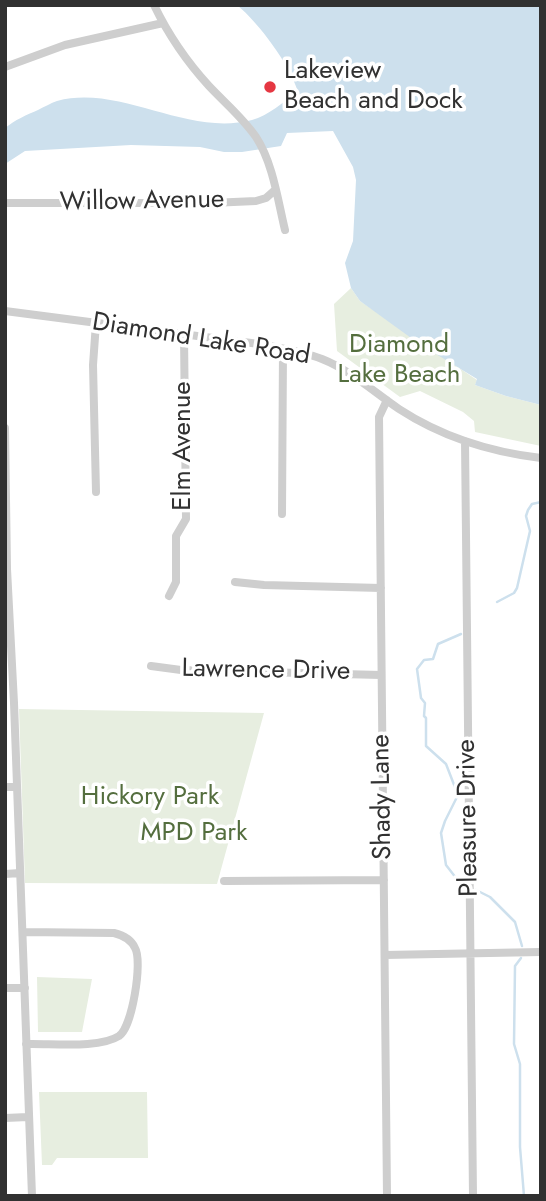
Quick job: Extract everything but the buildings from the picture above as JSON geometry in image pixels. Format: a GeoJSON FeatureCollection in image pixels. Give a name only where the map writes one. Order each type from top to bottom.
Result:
{"type":"FeatureCollection","features":[{"type":"Feature","properties":{"kind":"street"},"geometry":{"type":"LineString","coordinates":[[154,5],[163,23],[207,84],[241,118],[257,139],[275,190],[285,230]]}},
{"type":"Feature","properties":{"kind":"street"},"geometry":{"type":"LineString","coordinates":[[5,67],[65,45],[163,23]]}},
{"type":"Feature","properties":{"kind":"street","name":"Willow Avenue"},"geometry":{"type":"LineString","coordinates":[[5,204],[256,201],[266,198],[275,190]]}},
{"type":"Feature","properties":{"kind":"street","name":"Diamond Lake Road"},"geometry":{"type":"LineString","coordinates":[[5,311],[184,334],[283,349],[322,359],[429,426],[496,451],[541,458]]}},
{"type":"Feature","properties":{"kind":"street"},"geometry":{"type":"LineString","coordinates":[[96,323],[93,365],[96,492]]}},
{"type":"Feature","properties":{"kind":"street","name":"Elm Avenue"},"geometry":{"type":"LineString","coordinates":[[169,596],[176,582],[176,536],[186,519],[184,334]]}},
{"type":"Feature","properties":{"kind":"street"},"geometry":{"type":"LineString","coordinates":[[282,514],[283,349]]}},
{"type":"Feature","properties":{"kind":"street","name":"Shady Lane"},"geometry":{"type":"LineString","coordinates":[[387,400],[379,417],[387,1196]]}},
{"type":"Feature","properties":{"kind":"street"},"geometry":{"type":"LineString","coordinates":[[5,428],[6,569],[32,1196]]}},
{"type":"Feature","properties":{"kind":"street","name":"Pleasure Drive"},"geometry":{"type":"LineString","coordinates":[[465,441],[473,1196]]}},
{"type":"Feature","properties":{"kind":"street"},"geometry":{"type":"LineString","coordinates":[[235,582],[381,588]]}},
{"type":"Feature","properties":{"kind":"street","name":"Lawrence Drive"},"geometry":{"type":"LineString","coordinates":[[150,666],[181,670],[381,675]]}},
{"type":"Feature","properties":{"kind":"street"},"geometry":{"type":"LineString","coordinates":[[5,787],[17,787]]}},
{"type":"Feature","properties":{"kind":"street"},"geometry":{"type":"LineString","coordinates":[[5,874],[20,873]]}},
{"type":"Feature","properties":{"kind":"street"},"geometry":{"type":"LineString","coordinates":[[224,881],[384,880]]}},
{"type":"Feature","properties":{"kind":"street"},"geometry":{"type":"LineString","coordinates":[[23,932],[123,935],[136,949],[138,961],[132,1006],[124,1032],[118,1037],[98,1043],[26,1044]]}},
{"type":"Feature","properties":{"kind":"street"},"geometry":{"type":"LineString","coordinates":[[385,954],[541,952]]}},
{"type":"Feature","properties":{"kind":"street"},"geometry":{"type":"LineString","coordinates":[[5,988],[24,988]]}},
{"type":"Feature","properties":{"kind":"street"},"geometry":{"type":"LineString","coordinates":[[5,1118],[29,1117]]}},
{"type":"Feature","properties":{"kind":"green space","name":"Diamond Lake Beach"},"geometry":{"type":"Polygon","coordinates":[[[351,288],[360,301],[477,380],[475,385],[541,405],[541,446],[475,432],[474,421],[463,412],[420,391],[400,397],[337,351],[334,304],[351,288]]]}},
{"type":"Feature","properties":{"kind":"green space","name":"Hickory Park"},"geometry":{"type":"Polygon","coordinates":[[[19,709],[264,713],[217,884],[25,883],[19,709]]]}},
{"type":"Feature","properties":{"kind":"green space"},"geometry":{"type":"Polygon","coordinates":[[[37,977],[92,979],[82,1032],[38,1032],[37,977]]]}},
{"type":"Feature","properties":{"kind":"green space"},"geometry":{"type":"Polygon","coordinates":[[[39,1092],[147,1092],[148,1158],[57,1158],[52,1165],[42,1165],[39,1092]]]}},
{"type":"Feature","properties":{"kind":"water"},"geometry":{"type":"Polygon","coordinates":[[[237,5],[541,5],[541,405],[475,385],[477,379],[418,343],[360,301],[351,288],[345,263],[353,241],[356,180],[353,167],[333,131],[287,133],[281,146],[242,152],[224,152],[200,147],[131,145],[25,151],[5,164],[5,128],[57,101],[105,99],[203,122],[227,123],[252,120],[276,108],[298,92],[294,81],[273,45],[237,5]]]}},
{"type":"Feature","properties":{"kind":"waterway"},"geometry":{"type":"LineString","coordinates":[[497,602],[514,593],[517,588],[530,531],[526,516],[532,504],[541,502]]}},
{"type":"Feature","properties":{"kind":"waterway"},"geometry":{"type":"LineString","coordinates":[[461,634],[438,644],[433,659],[424,660],[417,669],[421,698],[425,703],[426,746],[446,764],[458,795],[441,833],[446,865],[463,887]]}},
{"type":"Feature","properties":{"kind":"waterway"},"geometry":{"type":"LineString","coordinates":[[476,890],[490,897],[515,922],[522,946]]}},
{"type":"Feature","properties":{"kind":"waterway"},"geometry":{"type":"LineString","coordinates":[[521,958],[515,966],[514,1044],[520,1064],[520,1147],[524,1196]]}},
{"type":"Feature","properties":{"kind":"place","name":"Lakeview Beach and Dock"},"geometry":{"type":"Point","coordinates":[270,87]}},
{"type":"Feature","properties":{"kind":"park label","name":"MPD Park"},"geometry":{"type":"Point","coordinates":[194,834]}}]}
